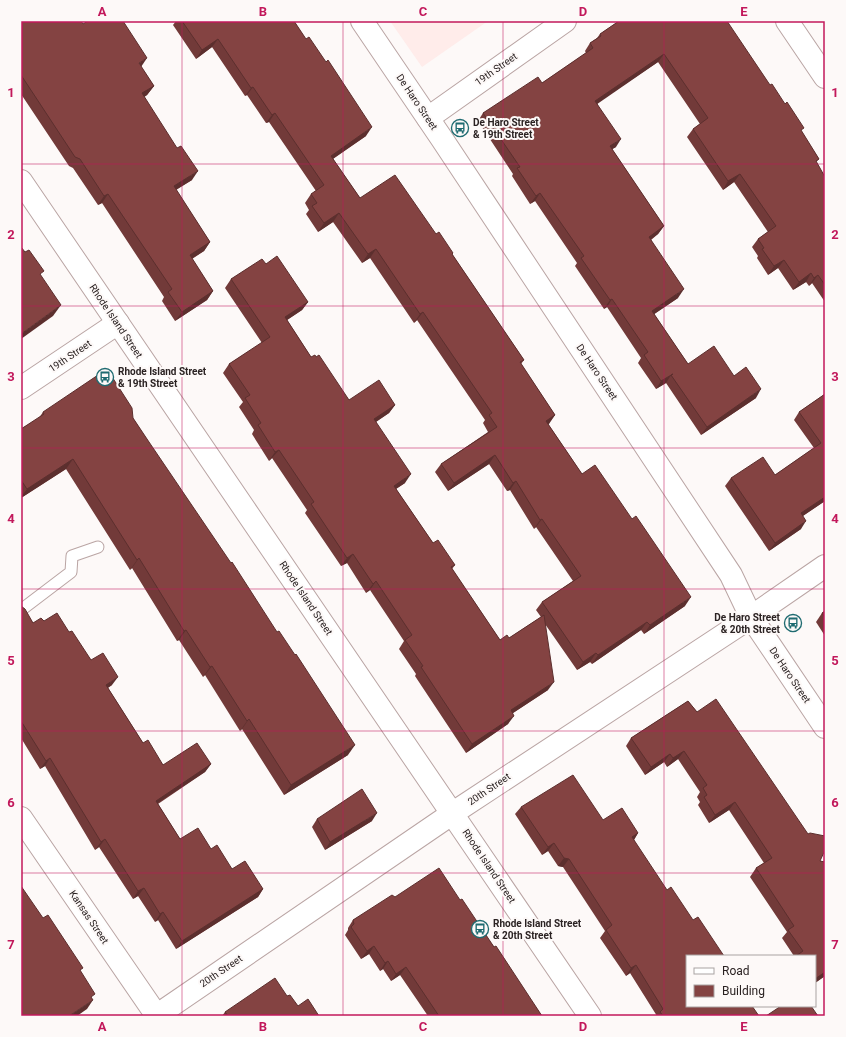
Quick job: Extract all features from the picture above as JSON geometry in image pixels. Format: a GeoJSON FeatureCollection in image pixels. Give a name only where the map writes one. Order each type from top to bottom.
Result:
{"type":"FeatureCollection","features":[{"type":"Feature","properties":{"kind":"street","name":"De Haro Street"},"geometry":{"type":"LineString","coordinates":[[362,21],[731,575],[751,617],[825,727]]}},
{"type":"Feature","properties":{"kind":"street","name":"19th Street"},"geometry":{"type":"LineString","coordinates":[[428,118],[565,21]]}},
{"type":"Feature","properties":{"kind":"street"},"geometry":{"type":"LineString","coordinates":[[787,21],[825,77]]}},
{"type":"Feature","properties":{"kind":"street","name":"Rhode Island Street"},"geometry":{"type":"LineString","coordinates":[[21,181],[590,1016]]}},
{"type":"Feature","properties":{"kind":"street","name":"19th Street"},"geometry":{"type":"LineString","coordinates":[[21,388],[118,323]]}},
{"type":"Feature","properties":{"kind":"street","name":"20th Street"},"geometry":{"type":"LineString","coordinates":[[156,1016],[453,813],[751,617],[825,566]]}},
{"type":"Feature","properties":{"kind":"street","name":"Kansas Street"},"geometry":{"type":"LineString","coordinates":[[21,818],[156,1016]]}},
{"type":"Feature","properties":{"kind":"lane"},"geometry":{"type":"LineString","coordinates":[[21,610],[71,572],[72,556],[98,547]]}},
{"type":"Feature","properties":{"kind":"shaded area"},"geometry":{"type":"Polygon","coordinates":[[[390,21],[488,21],[422,67],[390,21]]]}},
{"type":"Feature","properties":{"kind":"building"},"geometry":{"type":"Polygon","coordinates":[[[21,21],[81,21],[83,24],[88,21],[123,21],[147,58],[139,63],[154,86],[142,93],[177,148],[181,146],[198,171],[174,186],[210,242],[190,255],[213,291],[182,312],[168,292],[172,289],[108,194],[104,196],[80,159],[75,157],[21,75],[21,21]]]}},
{"type":"Feature","properties":{"kind":"building"},"geometry":{"type":"Polygon","coordinates":[[[182,21],[294,21],[306,39],[309,37],[326,62],[328,60],[372,127],[331,156],[360,198],[395,175],[436,234],[439,232],[453,253],[452,254],[524,360],[520,362],[555,415],[546,421],[582,474],[595,465],[632,519],[636,516],[691,597],[650,625],[647,622],[598,655],[596,653],[583,662],[542,602],[581,576],[542,519],[540,520],[516,481],[513,483],[495,455],[454,483],[441,464],[497,427],[489,415],[492,413],[423,312],[420,314],[376,249],[368,254],[339,213],[324,223],[312,206],[317,203],[311,194],[324,185],[275,113],[272,115],[253,87],[251,88],[218,39],[202,50],[182,21]]]}},
{"type":"Feature","properties":{"kind":"building"},"geometry":{"type":"Polygon","coordinates":[[[619,21],[727,21],[770,85],[772,84],[785,104],[787,102],[804,128],[801,130],[819,159],[816,161],[825,177],[825,285],[818,275],[814,278],[811,273],[799,282],[784,260],[774,266],[762,249],[764,248],[758,239],[776,226],[740,174],[728,181],[693,129],[708,118],[664,54],[595,101],[621,139],[610,146],[664,226],[649,237],[684,289],[652,311],[688,364],[714,346],[734,376],[746,367],[761,389],[707,427],[671,375],[661,381],[644,355],[648,352],[612,299],[610,300],[581,258],[584,256],[540,193],[536,196],[517,168],[520,167],[483,113],[538,77],[542,83],[593,48],[590,43],[619,21]]]}},
{"type":"Feature","properties":{"kind":"building"},"geometry":{"type":"Polygon","coordinates":[[[21,247],[25,252],[29,250],[44,271],[40,274],[61,305],[21,334],[21,247]]]}},
{"type":"Feature","properties":{"kind":"building"},"geometry":{"type":"Polygon","coordinates":[[[277,256],[308,302],[285,317],[311,357],[315,355],[316,357],[319,355],[349,400],[379,380],[395,405],[374,419],[411,474],[394,486],[433,543],[438,540],[455,565],[451,567],[500,640],[507,635],[509,638],[544,615],[554,682],[511,710],[514,716],[472,744],[405,640],[412,635],[376,581],[373,584],[353,554],[347,558],[311,504],[314,502],[279,450],[275,452],[258,425],[261,423],[245,398],[250,395],[229,364],[270,337],[231,279],[262,259],[266,264],[277,256]]]}},
{"type":"Feature","properties":{"kind":"building"},"geometry":{"type":"Polygon","coordinates":[[[107,369],[132,408],[133,418],[231,563],[232,562],[277,632],[279,631],[295,655],[296,654],[355,745],[291,785],[249,719],[247,721],[212,666],[210,667],[186,630],[184,631],[139,558],[137,560],[73,459],[27,489],[21,480],[21,429],[44,414],[43,412],[107,369]]]}},
{"type":"Feature","properties":{"kind":"building"},"geometry":{"type":"Polygon","coordinates":[[[825,394],[825,497],[801,513],[806,521],[775,543],[731,478],[763,457],[775,475],[821,443],[799,412],[825,394]]]}},
{"type":"Feature","properties":{"kind":"building"},"geometry":{"type":"Polygon","coordinates":[[[21,606],[25,609],[33,623],[41,618],[44,621],[57,613],[69,632],[72,631],[91,660],[103,653],[118,677],[106,685],[143,743],[148,740],[163,765],[197,743],[211,764],[156,801],[180,839],[198,828],[211,849],[217,845],[232,869],[245,861],[263,889],[182,941],[163,912],[160,914],[144,888],[138,891],[105,839],[101,842],[50,758],[46,761],[21,721],[21,606]]]}},
{"type":"Feature","properties":{"kind":"building"},"geometry":{"type":"Polygon","coordinates":[[[825,611],[825,618],[822,613],[825,611]]]}},
{"type":"Feature","properties":{"kind":"building"},"geometry":{"type":"Polygon","coordinates":[[[716,699],[808,834],[810,833],[825,836],[825,850],[820,861],[825,862],[825,972],[816,978],[816,955],[797,955],[803,951],[788,930],[794,926],[756,868],[772,858],[735,802],[715,815],[704,797],[707,795],[703,788],[707,785],[684,751],[673,758],[670,754],[651,767],[631,738],[688,701],[697,712],[716,699]]]}},
{"type":"Feature","properties":{"kind":"building"},"geometry":{"type":"Polygon","coordinates":[[[573,775],[603,820],[622,808],[638,833],[632,837],[667,890],[671,887],[693,920],[698,917],[723,955],[686,955],[686,1007],[753,1007],[759,1016],[663,1016],[660,1012],[663,1009],[636,965],[631,968],[606,930],[612,925],[569,859],[564,858],[554,843],[548,847],[521,807],[573,775]]]}},
{"type":"Feature","properties":{"kind":"building"},"geometry":{"type":"Polygon","coordinates":[[[362,789],[377,813],[330,842],[317,819],[362,789]]]}},
{"type":"Feature","properties":{"kind":"building"},"geometry":{"type":"Polygon","coordinates":[[[439,868],[494,947],[496,946],[542,1016],[439,1016],[406,967],[396,974],[388,961],[385,963],[374,946],[367,951],[351,927],[354,924],[353,920],[392,895],[395,897],[439,868]]]}},
{"type":"Feature","properties":{"kind":"building"},"geometry":{"type":"Polygon","coordinates":[[[21,886],[43,918],[48,915],[83,968],[80,970],[95,994],[91,997],[93,1000],[69,1016],[21,1016],[21,886]]]}},
{"type":"Feature","properties":{"kind":"building"},"geometry":{"type":"Polygon","coordinates":[[[275,978],[287,996],[290,995],[298,1006],[308,999],[319,1016],[228,1016],[225,1012],[275,978]]]}},
{"type":"Feature","properties":{"kind":"building"},"geometry":{"type":"Polygon","coordinates":[[[780,1007],[812,1007],[818,1016],[766,1016],[780,1007]]]}},
{"type":"Feature","properties":{"kind":"place","name":"De Haro Street & 19th Street"},"geometry":{"type":"Point","coordinates":[460,128]}},
{"type":"Feature","properties":{"kind":"place","name":"Rhode Island Street & 19th Street"},"geometry":{"type":"Point","coordinates":[105,377]}},
{"type":"Feature","properties":{"kind":"place","name":"De Haro Street & 20th Street"},"geometry":{"type":"Point","coordinates":[793,623]}},
{"type":"Feature","properties":{"kind":"place","name":"Rhode Island Street & 20th Street"},"geometry":{"type":"Point","coordinates":[480,929]}}]}
